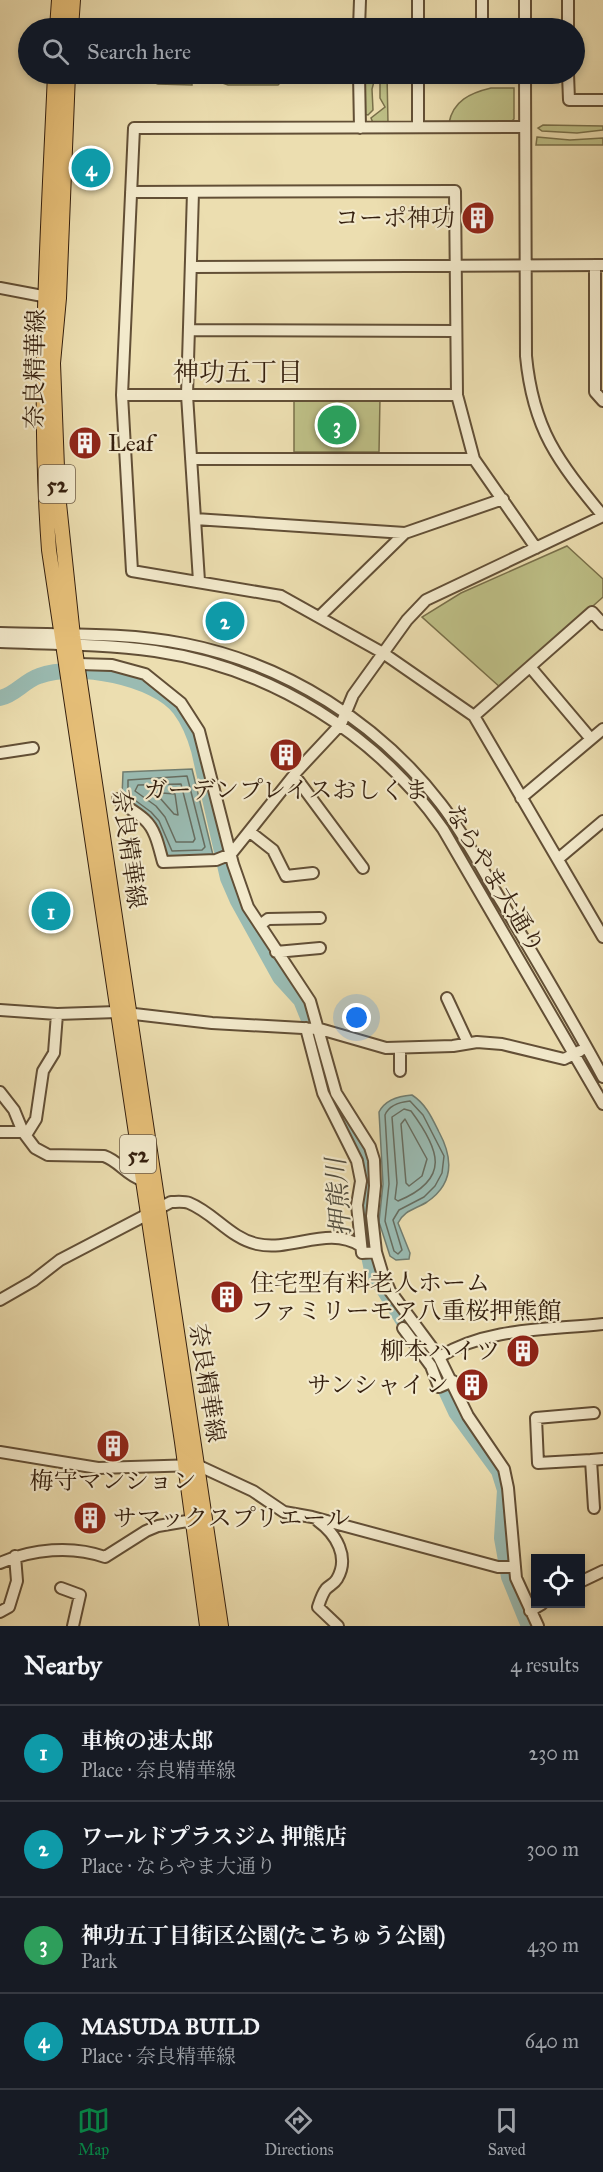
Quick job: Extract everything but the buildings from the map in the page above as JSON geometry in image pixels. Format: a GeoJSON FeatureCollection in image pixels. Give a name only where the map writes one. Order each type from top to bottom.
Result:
{"type":"FeatureCollection","features":[{"type":"Feature","properties":{"kind":"main road"},"geometry":{"type":"LineString","coordinates":[[58,18],[59,0]]}},
{"type":"Feature","properties":{"kind":"main road"},"geometry":{"type":"LineString","coordinates":[[72,18],[73,0]]}},
{"type":"Feature","properties":{"kind":"main road","name":"奈良精華線"},"geometry":{"type":"LineString","coordinates":[[54,84],[43,297],[45,494],[75,667],[75,683],[191,1464],[221,1626]]}},
{"type":"Feature","properties":{"kind":"main road","name":"奈良精華線"},"geometry":{"type":"LineString","coordinates":[[68,84],[59,298],[53,363],[58,494],[69,640]]}},
{"type":"Feature","properties":{"kind":"main road","name":"奈良精華線"},"geometry":{"type":"LineString","coordinates":[[123,1012],[141,1180],[152,1212]]}},
{"type":"Feature","properties":{"kind":"main road","name":"奈良精華線"},"geometry":{"type":"LineString","coordinates":[[191,1464],[193,1520],[207,1626]]}},
{"type":"Feature","properties":{"kind":"street"},"geometry":{"type":"LineString","coordinates":[[359,18],[360,0]]}},
{"type":"Feature","properties":{"kind":"street"},"geometry":{"type":"LineString","coordinates":[[418,0],[418,18]]}},
{"type":"Feature","properties":{"kind":"street"},"geometry":{"type":"LineString","coordinates":[[482,0],[482,18]]}},
{"type":"Feature","properties":{"kind":"street"},"geometry":{"type":"LineString","coordinates":[[525,0],[525,18]]}},
{"type":"Feature","properties":{"kind":"street"},"geometry":{"type":"LineString","coordinates":[[568,0],[568,18]]}},
{"type":"Feature","properties":{"kind":"street"},"geometry":{"type":"LineString","coordinates":[[359,84],[360,128]]}},
{"type":"Feature","properties":{"kind":"street"},"geometry":{"type":"LineString","coordinates":[[418,84],[418,127]]}},
{"type":"Feature","properties":{"kind":"street"},"geometry":{"type":"LineString","coordinates":[[118,799],[130,811],[145,820],[155,836],[163,862],[216,860],[231,854],[294,775],[340,724],[352,696],[407,620],[426,600],[603,516],[556,456],[543,433],[534,408],[526,356],[525,84]]}},
{"type":"Feature","properties":{"kind":"street"},"geometry":{"type":"LineString","coordinates":[[568,84],[569,100],[603,100]]}},
{"type":"Feature","properties":{"kind":"street"},"geometry":{"type":"LineString","coordinates":[[525,127],[134,128],[122,395],[132,571],[281,596],[383,653],[474,717],[603,937]]}},
{"type":"Feature","properties":{"kind":"street"},"geometry":{"type":"LineString","coordinates":[[131,192],[454,191],[457,395],[474,459],[536,548]]}},
{"type":"Feature","properties":{"kind":"street"},"geometry":{"type":"LineString","coordinates":[[193,192],[187,395],[199,581]]}},
{"type":"Feature","properties":{"kind":"street"},"geometry":{"type":"LineString","coordinates":[[191,267],[599,265],[595,392],[603,401]]}},
{"type":"Feature","properties":{"kind":"street"},"geometry":{"type":"LineString","coordinates":[[0,288],[59,298]]}},
{"type":"Feature","properties":{"kind":"street"},"geometry":{"type":"LineString","coordinates":[[189,330],[456,331]]}},
{"type":"Feature","properties":{"kind":"street"},"geometry":{"type":"LineString","coordinates":[[122,395],[457,395]]}},
{"type":"Feature","properties":{"kind":"street"},"geometry":{"type":"LineString","coordinates":[[191,459],[474,459]]}},
{"type":"Feature","properties":{"kind":"street"},"geometry":{"type":"LineString","coordinates":[[195,519],[405,533],[503,499]]}},
{"type":"Feature","properties":{"kind":"street"},"geometry":{"type":"LineString","coordinates":[[319,617],[405,533]]}},
{"type":"Feature","properties":{"kind":"street"},"geometry":{"type":"LineString","coordinates":[[474,717],[592,612],[603,624]]}},
{"type":"Feature","properties":{"kind":"street","name":"ならやま大通り"},"geometry":{"type":"LineString","coordinates":[[0,633],[156,651],[235,671],[277,688],[340,724],[384,760],[431,812],[464,861],[603,1104]]}},
{"type":"Feature","properties":{"kind":"street","name":"ならやま大通り"},"geometry":{"type":"LineString","coordinates":[[0,642],[139,638],[207,649],[279,676],[345,712],[374,734],[419,776],[452,819],[603,1077]]}},
{"type":"Feature","properties":{"kind":"street"},"geometry":{"type":"LineString","coordinates":[[75,667],[112,665],[145,674],[181,702],[199,731],[231,854],[248,907],[310,1001],[320,1029],[336,1093],[363,1133],[374,1160],[375,1185],[368,1250]]}},
{"type":"Feature","properties":{"kind":"street"},"geometry":{"type":"LineString","coordinates":[[531,668],[591,739]]}},
{"type":"Feature","properties":{"kind":"street"},"geometry":{"type":"LineString","coordinates":[[521,798],[603,729]]}},
{"type":"Feature","properties":{"kind":"street"},"geometry":{"type":"LineString","coordinates":[[0,753],[33,748]]}},
{"type":"Feature","properties":{"kind":"street"},"geometry":{"type":"LineString","coordinates":[[294,775],[363,868]]}},
{"type":"Feature","properties":{"kind":"street"},"geometry":{"type":"LineString","coordinates":[[558,860],[603,821]]}},
{"type":"Feature","properties":{"kind":"street"},"geometry":{"type":"LineString","coordinates":[[250,832],[273,850],[286,876],[313,873]]}},
{"type":"Feature","properties":{"kind":"street"},"geometry":{"type":"LineString","coordinates":[[593,921],[603,913]]}},
{"type":"Feature","properties":{"kind":"street"},"geometry":{"type":"LineString","coordinates":[[260,925],[268,919],[320,918]]}},
{"type":"Feature","properties":{"kind":"street"},"geometry":{"type":"LineString","coordinates":[[276,952],[320,948]]}},
{"type":"Feature","properties":{"kind":"street"},"geometry":{"type":"LineString","coordinates":[[447,998],[468,1043]]}},
{"type":"Feature","properties":{"kind":"street"},"geometry":{"type":"LineString","coordinates":[[0,1010],[57,1014],[123,1012],[212,1023],[320,1029],[373,1046],[400,1048],[453,1047],[468,1043],[502,1044],[564,1059],[587,1048]]}},
{"type":"Feature","properties":{"kind":"street"},"geometry":{"type":"LineString","coordinates":[[25,1134],[36,1119],[43,1071],[54,1053],[57,1014]]}},
{"type":"Feature","properties":{"kind":"street"},"geometry":{"type":"LineString","coordinates":[[306,1028],[323,1093],[357,1161],[361,1181],[357,1205],[368,1250],[390,1291],[439,1357],[453,1381],[468,1416],[504,1469],[508,1488],[514,1567],[538,1626]]}},
{"type":"Feature","properties":{"kind":"street"},"geometry":{"type":"LineString","coordinates":[[400,1048],[400,1071]]}},
{"type":"Feature","properties":{"kind":"street"},"geometry":{"type":"LineString","coordinates":[[0,1092],[14,1110],[25,1134],[35,1148],[48,1155],[111,1158],[130,1176],[141,1180]]}},
{"type":"Feature","properties":{"kind":"street"},"geometry":{"type":"LineString","coordinates":[[0,1132],[25,1134]]}},
{"type":"Feature","properties":{"kind":"street"},"geometry":{"type":"LineString","coordinates":[[0,1300],[33,1281],[60,1260],[171,1202],[188,1202],[225,1228],[256,1244],[282,1244],[333,1236],[350,1239],[368,1250]]}},
{"type":"Feature","properties":{"kind":"street"},"geometry":{"type":"LineString","coordinates":[[439,1357],[453,1348],[493,1335],[603,1324]]}},
{"type":"Feature","properties":{"kind":"street"},"geometry":{"type":"LineString","coordinates":[[403,1328],[431,1366],[439,1387],[453,1381]]}},
{"type":"Feature","properties":{"kind":"street"},"geometry":{"type":"LineString","coordinates":[[594,1413],[536,1418],[538,1463],[603,1459]]}},
{"type":"Feature","properties":{"kind":"street"},"geometry":{"type":"LineString","coordinates":[[0,1452],[98,1468],[176,1467],[191,1464],[253,1491],[284,1512],[312,1517],[498,1567],[514,1567]]}},
{"type":"Feature","properties":{"kind":"street"},"geometry":{"type":"LineString","coordinates":[[591,1460],[596,1508]]}},
{"type":"Feature","properties":{"kind":"street"},"geometry":{"type":"LineString","coordinates":[[312,1517],[330,1532],[340,1547],[342,1569],[335,1582],[326,1590],[318,1607],[338,1626]]}},
{"type":"Feature","properties":{"kind":"street"},"geometry":{"type":"LineString","coordinates":[[0,1563],[15,1557],[73,1549],[105,1557],[146,1531],[158,1526],[193,1520]]}},
{"type":"Feature","properties":{"kind":"street"},"geometry":{"type":"LineString","coordinates":[[0,1612],[9,1607],[17,1581],[15,1557]]}},
{"type":"Feature","properties":{"kind":"street"},"geometry":{"type":"LineString","coordinates":[[585,1580],[603,1571]]}},
{"type":"Feature","properties":{"kind":"street"},"geometry":{"type":"LineString","coordinates":[[62,1588],[80,1595],[73,1626]]}},
{"type":"Feature","properties":{"kind":"street"},"geometry":{"type":"LineString","coordinates":[[530,1611],[535,1608]]}},
{"type":"Feature","properties":{"kind":"green space"},"geometry":{"type":"Polygon","coordinates":[[[225,84],[279,84],[278,85],[225,84]]]}},
{"type":"Feature","properties":{"kind":"green space"},"geometry":{"type":"Polygon","coordinates":[[[363,84],[373,84],[373,110],[368,115],[363,114],[363,84]]]}},
{"type":"Feature","properties":{"kind":"green space"},"geometry":{"type":"Polygon","coordinates":[[[380,84],[387,84],[388,123],[373,123],[371,118],[385,107],[380,98],[380,84]]]}},
{"type":"Feature","properties":{"kind":"green space"},"geometry":{"type":"Polygon","coordinates":[[[491,88],[514,88],[514,119],[510,123],[449,123],[454,109],[464,99],[476,92],[491,88]]]}},
{"type":"Feature","properties":{"kind":"green space"},"geometry":{"type":"Polygon","coordinates":[[[543,125],[603,126],[603,130],[577,133],[542,131],[538,128],[543,125]]]}},
{"type":"Feature","properties":{"kind":"green space"},"geometry":{"type":"Polygon","coordinates":[[[537,137],[570,140],[603,138],[603,145],[536,145],[537,137]]]}},
{"type":"Feature","properties":{"kind":"green space"},"geometry":{"type":"Polygon","coordinates":[[[380,398],[379,452],[294,452],[294,399],[380,398]]]}},
{"type":"Feature","properties":{"kind":"green space"},"geometry":{"type":"Polygon","coordinates":[[[567,546],[603,579],[603,597],[501,688],[422,617],[461,593],[567,546]]]}},
{"type":"Feature","properties":{"kind":"water"},"geometry":{"type":"Polygon","coordinates":[[[192,769],[213,855],[167,857],[154,825],[122,797],[123,772],[192,769]]]}},
{"type":"Feature","properties":{"kind":"water"},"geometry":{"type":"Polygon","coordinates":[[[412,1095],[425,1107],[444,1142],[449,1170],[443,1187],[436,1195],[407,1212],[398,1223],[410,1253],[409,1259],[396,1260],[390,1256],[379,1222],[383,1184],[379,1112],[392,1099],[412,1095]]]}},
{"type":"Feature","properties":{"kind":"waterway","name":"押熊川"},"geometry":{"type":"LineString","coordinates":[[0,698],[39,676],[55,672],[94,672],[114,675],[153,688],[169,698],[180,709],[199,750],[228,878],[238,901],[280,977],[301,1000],[314,1032],[326,1092],[365,1151],[368,1181],[363,1208],[364,1232],[372,1270],[416,1341]]}},
{"type":"Feature","properties":{"kind":"waterway","name":"押熊川"},"geometry":{"type":"LineString","coordinates":[[436,1369],[456,1412],[499,1471],[505,1490],[502,1538],[509,1577],[529,1626]]}},
{"type":"Feature","properties":{"kind":"place","name":"MASUDA BUILD"},"geometry":{"type":"Point","coordinates":[91,168]}},
{"type":"Feature","properties":{"kind":"place","name":"コーポ神功"},"geometry":{"type":"Point","coordinates":[478,218]}},
{"type":"Feature","properties":{"kind":"place","name":"神功五丁目街区公園(たこちゅう公園)"},"geometry":{"type":"Point","coordinates":[337,425]}},
{"type":"Feature","properties":{"kind":"place","name":"Leaf"},"geometry":{"type":"Point","coordinates":[85,443]}},
{"type":"Feature","properties":{"kind":"place","name":"ワールドプラスジム 押熊店"},"geometry":{"type":"Point","coordinates":[225,621]}},
{"type":"Feature","properties":{"kind":"place","name":"ガーデンプレイスおしくま"},"geometry":{"type":"Point","coordinates":[286,755]}},
{"type":"Feature","properties":{"kind":"place","name":"車検の速太郎"},"geometry":{"type":"Point","coordinates":[51,911]}},
{"type":"Feature","properties":{"kind":"place","name":"住宅型有料老人ホーム ファミリーモア八重桜押熊館"},"geometry":{"type":"Point","coordinates":[227,1297]}},
{"type":"Feature","properties":{"kind":"place","name":"柳本ハイツ"},"geometry":{"type":"Point","coordinates":[523,1351]}},
{"type":"Feature","properties":{"kind":"place","name":"サンシャイン"},"geometry":{"type":"Point","coordinates":[472,1385]}},
{"type":"Feature","properties":{"kind":"place","name":"梅守マンション"},"geometry":{"type":"Point","coordinates":[113,1446]}},
{"type":"Feature","properties":{"kind":"place","name":"サマックスプリエール"},"geometry":{"type":"Point","coordinates":[90,1518]}},
{"type":"Feature","properties":{"kind":"district","name":"神功五丁目"},"geometry":{"type":"Point","coordinates":[238,372]}}]}
